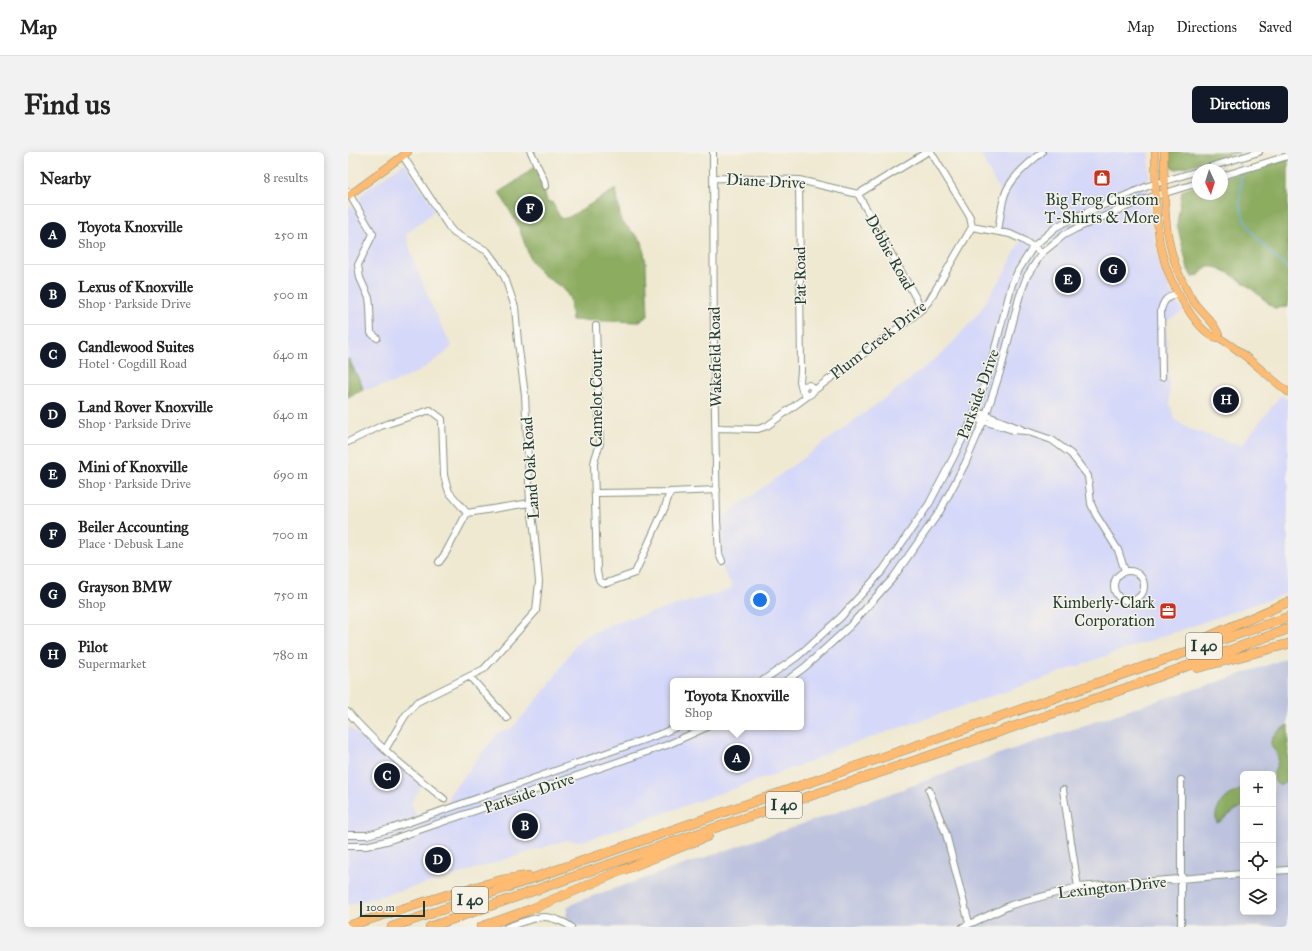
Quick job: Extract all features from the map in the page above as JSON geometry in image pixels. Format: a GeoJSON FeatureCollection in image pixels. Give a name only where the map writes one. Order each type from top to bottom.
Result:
{"type":"FeatureCollection","features":[{"type":"Feature","properties":{"kind":"highway"},"geometry":{"type":"LineString","coordinates":[[1120,674],[1136,666],[1196,643],[1288,602]]}},
{"type":"Feature","properties":{"kind":"highway","name":"I 40"},"geometry":{"type":"LineString","coordinates":[[392,927],[1288,617]]}},
{"type":"Feature","properties":{"kind":"highway","name":"I 40"},"geometry":{"type":"LineString","coordinates":[[430,927],[667,844],[1138,684],[1288,629]]}},
{"type":"Feature","properties":{"kind":"highway"},"geometry":{"type":"LineString","coordinates":[[1138,684],[1288,644]]}},
{"type":"Feature","properties":{"kind":"highway"},"geometry":{"type":"LineString","coordinates":[[488,927],[616,873],[799,800]]}},
{"type":"Feature","properties":{"kind":"highway"},"geometry":{"type":"LineString","coordinates":[[348,926],[422,902],[502,880],[549,873]]}},
{"type":"Feature","properties":{"kind":"highway"},"geometry":{"type":"LineString","coordinates":[[481,927],[529,910]]}},
{"type":"Feature","properties":{"kind":"main road"},"geometry":{"type":"LineString","coordinates":[[1155,152],[1157,231],[1161,254],[1177,293],[1191,315],[1205,331],[1211,336],[1220,338],[1288,392]]}},
{"type":"Feature","properties":{"kind":"main road"},"geometry":{"type":"LineString","coordinates":[[1164,152],[1166,222],[1171,248],[1178,272],[1186,289],[1196,304],[1218,330],[1220,338]]}},
{"type":"Feature","properties":{"kind":"main road"},"geometry":{"type":"LineString","coordinates":[[348,194],[405,154]]}},
{"type":"Feature","properties":{"kind":"main road"},"geometry":{"type":"LineString","coordinates":[[1177,293],[1186,289]]}},
{"type":"Feature","properties":{"kind":"street","name":"Wakefield Road"},"geometry":{"type":"LineString","coordinates":[[713,152],[714,361],[719,554],[722,561]]}},
{"type":"Feature","properties":{"kind":"street"},"geometry":{"type":"LineString","coordinates":[[858,194],[927,152]]}},
{"type":"Feature","properties":{"kind":"street"},"geometry":{"type":"LineString","coordinates":[[931,152],[970,217],[972,227],[998,231],[1023,240],[1042,253]]}},
{"type":"Feature","properties":{"kind":"street"},"geometry":{"type":"LineString","coordinates":[[998,231],[1004,196],[1011,183],[1021,171],[1042,152]]}},
{"type":"Feature","properties":{"kind":"street","name":"Parkside Drive"},"geometry":{"type":"LineString","coordinates":[[1220,164],[1259,152]]}},
{"type":"Feature","properties":{"kind":"street"},"geometry":{"type":"LineString","coordinates":[[533,153],[545,186]]}},
{"type":"Feature","properties":{"kind":"street","name":"Land Oak Road"},"geometry":{"type":"LineString","coordinates":[[384,750],[404,716],[416,702],[484,669],[536,611],[539,582],[530,503],[525,395],[515,307],[505,278],[490,254],[454,233],[442,218],[405,154]]}},
{"type":"Feature","properties":{"kind":"street"},"geometry":{"type":"LineString","coordinates":[[1228,174],[1288,156]]}},
{"type":"Feature","properties":{"kind":"street","name":"Parkside Drive"},"geometry":{"type":"LineString","coordinates":[[766,678],[797,657],[841,617],[883,570],[928,504],[973,418],[990,367],[1012,284],[1033,247],[1056,227],[1073,218],[1156,183],[1192,172]]}},
{"type":"Feature","properties":{"kind":"street","name":"Diane Drive"},"geometry":{"type":"LineString","coordinates":[[713,178],[799,180],[858,194]]}},
{"type":"Feature","properties":{"kind":"street","name":"Pat Road"},"geometry":{"type":"LineString","coordinates":[[799,180],[800,381],[808,390]]}},
{"type":"Feature","properties":{"kind":"street","name":"Parkside Drive"},"geometry":{"type":"LineString","coordinates":[[790,678],[805,667],[850,626],[893,578],[940,511],[965,464],[984,418],[1001,369],[1025,280],[1042,253],[1064,235],[1080,227],[1142,200],[1192,185]]}},
{"type":"Feature","properties":{"kind":"street"},"geometry":{"type":"LineString","coordinates":[[348,194],[373,234],[358,265],[360,278],[369,298],[371,332],[377,338]]}},
{"type":"Feature","properties":{"kind":"street","name":"Debbie Road"},"geometry":{"type":"LineString","coordinates":[[858,194],[922,309]]}},
{"type":"Feature","properties":{"kind":"street"},"geometry":{"type":"LineString","coordinates":[[1073,218],[1080,227]]}},
{"type":"Feature","properties":{"kind":"street","name":"Plum Creek Drive"},"geometry":{"type":"LineString","coordinates":[[808,390],[824,382],[910,320],[922,309],[929,301],[972,227]]}},
{"type":"Feature","properties":{"kind":"street"},"geometry":{"type":"LineString","coordinates":[[1162,377],[1161,310],[1163,303],[1167,298],[1177,293]]}},
{"type":"Feature","properties":{"kind":"street","name":"Camelot Court"},"geometry":{"type":"LineString","coordinates":[[596,326],[600,444],[595,457],[598,579],[604,583],[625,578],[635,573],[666,507],[670,492]]}},
{"type":"Feature","properties":{"kind":"street"},"geometry":{"type":"LineString","coordinates":[[716,428],[758,429],[767,426],[798,402],[808,390]]}},
{"type":"Feature","properties":{"kind":"street"},"geometry":{"type":"LineString","coordinates":[[348,442],[381,426],[430,410],[442,419],[444,474],[449,492],[467,513]]}},
{"type":"Feature","properties":{"kind":"street"},"geometry":{"type":"LineString","coordinates":[[975,411],[984,418],[1013,430],[1026,431],[1052,440],[1071,454],[1088,476],[1091,504],[1096,515],[1118,550],[1124,571]]}},
{"type":"Feature","properties":{"kind":"street"},"geometry":{"type":"LineString","coordinates":[[973,418],[984,418]]}},
{"type":"Feature","properties":{"kind":"street"},"geometry":{"type":"LineString","coordinates":[[596,492],[670,492],[717,490]]}},
{"type":"Feature","properties":{"kind":"street"},"geometry":{"type":"LineString","coordinates":[[467,513],[530,503]]}},
{"type":"Feature","properties":{"kind":"street"},"geometry":{"type":"LineString","coordinates":[[439,562],[445,554],[467,513]]}},
{"type":"Feature","properties":{"kind":"street"},"geometry":{"type":"LineString","coordinates":[[1130,570],[1135,572],[1143,579],[1144,589],[1139,598],[1135,601],[1125,601],[1119,598],[1114,591],[1114,581],[1117,576],[1124,571],[1130,570]]}},
{"type":"Feature","properties":{"kind":"street"},"geometry":{"type":"LineString","coordinates":[[470,677],[507,718]]}},
{"type":"Feature","properties":{"kind":"street"},"geometry":{"type":"LineString","coordinates":[[348,712],[365,732],[384,750],[444,799]]}},
{"type":"Feature","properties":{"kind":"street","name":"Parkside Drive"},"geometry":{"type":"LineString","coordinates":[[348,835],[367,835],[392,828],[670,730]]}},
{"type":"Feature","properties":{"kind":"street","name":"Parkside Drive"},"geometry":{"type":"LineString","coordinates":[[348,846],[366,846],[390,840],[667,745],[700,730]]}},
{"type":"Feature","properties":{"kind":"street"},"geometry":{"type":"LineString","coordinates":[[1181,780],[1181,927]]}},
{"type":"Feature","properties":{"kind":"street"},"geometry":{"type":"LineString","coordinates":[[929,790],[946,834],[969,923]]}},
{"type":"Feature","properties":{"kind":"street"},"geometry":{"type":"LineString","coordinates":[[1064,790],[1078,887]]}},
{"type":"Feature","properties":{"kind":"street"},"geometry":{"type":"LineString","coordinates":[[1276,872],[1288,870]]}},
{"type":"Feature","properties":{"kind":"street","name":"Lexington Drive"},"geometry":{"type":"LineString","coordinates":[[963,927],[1011,904],[1078,887],[1240,874]]}},
{"type":"Feature","properties":{"kind":"street"},"geometry":{"type":"LineString","coordinates":[[507,927],[544,917],[566,923],[570,927]]}},
{"type":"Feature","properties":{"kind":"shaded area"},"geometry":{"type":"Polygon","coordinates":[[[979,152],[1149,152],[1150,176],[1147,180],[1150,201],[1149,207],[1152,214],[1157,250],[1170,290],[1176,302],[1184,311],[1166,321],[1170,404],[1175,420],[1189,429],[1240,445],[1239,448],[1281,395],[1288,400],[1288,593],[834,750],[810,762],[587,840],[566,840],[447,878],[348,905],[348,726],[422,785],[411,803],[416,815],[449,804],[449,795],[498,733],[513,727],[549,685],[577,643],[584,637],[612,624],[729,590],[732,586],[731,583],[716,555],[715,517],[727,514],[908,381],[946,350],[977,315],[1006,270],[1023,236],[1016,232],[996,228],[1000,192],[979,152]]]}},
{"type":"Feature","properties":{"kind":"shaded area"},"geometry":{"type":"Polygon","coordinates":[[[405,164],[434,208],[432,213],[406,234],[415,265],[431,304],[452,347],[418,372],[391,384],[363,390],[348,358],[348,206],[353,207],[361,202],[360,196],[405,164]]]}},
{"type":"Feature","properties":{"kind":"shaded area"},"geometry":{"type":"Polygon","coordinates":[[[1288,658],[1288,927],[581,927],[566,917],[568,906],[584,899],[884,796],[987,758],[1159,700],[1213,684],[1288,658]]]}},
{"type":"Feature","properties":{"kind":"green space"},"geometry":{"type":"Polygon","coordinates":[[[1169,152],[1239,152],[1177,169],[1172,167],[1169,161],[1169,152]]]}},
{"type":"Feature","properties":{"kind":"green space"},"geometry":{"type":"Polygon","coordinates":[[[1288,159],[1288,307],[1274,308],[1243,282],[1215,267],[1208,267],[1204,269],[1195,277],[1191,275],[1188,269],[1177,224],[1182,191],[1192,187],[1192,200],[1228,200],[1228,176],[1288,159]]]}},
{"type":"Feature","properties":{"kind":"green space"},"geometry":{"type":"Polygon","coordinates":[[[535,166],[543,184],[547,202],[552,202],[561,219],[569,217],[616,189],[621,221],[642,241],[646,264],[648,316],[638,322],[572,320],[570,299],[564,289],[542,274],[531,261],[518,225],[499,192],[515,182],[535,166]]]}},
{"type":"Feature","properties":{"kind":"green space"},"geometry":{"type":"Polygon","coordinates":[[[348,358],[363,390],[348,397],[348,358]]]}},
{"type":"Feature","properties":{"kind":"green space"},"geometry":{"type":"Polygon","coordinates":[[[1288,725],[1288,781],[1278,785],[1276,783],[1276,771],[1275,771],[1278,758],[1271,740],[1280,730],[1288,725]]]}},
{"type":"Feature","properties":{"kind":"green space"},"geometry":{"type":"Polygon","coordinates":[[[1240,790],[1240,808],[1217,823],[1216,817],[1219,806],[1227,797],[1240,790]]]}},
{"type":"Feature","properties":{"kind":"waterway"},"geometry":{"type":"LineString","coordinates":[[1237,152],[1238,157]]}},
{"type":"Feature","properties":{"kind":"waterway"},"geometry":{"type":"LineString","coordinates":[[1238,160],[1240,168]]}},
{"type":"Feature","properties":{"kind":"waterway"},"geometry":{"type":"LineString","coordinates":[[1240,172],[1240,203],[1246,222],[1258,240],[1288,269]]}},
{"type":"Feature","properties":{"kind":"place","name":"Big Frog Custom T-Shirts & More"},"geometry":{"type":"Point","coordinates":[1102,178]}},
{"type":"Feature","properties":{"kind":"place","name":"Beiler Accounting"},"geometry":{"type":"Point","coordinates":[530,209]}},
{"type":"Feature","properties":{"kind":"place","name":"Grayson BMW"},"geometry":{"type":"Point","coordinates":[1113,270]}},
{"type":"Feature","properties":{"kind":"place","name":"Mini of Knoxville"},"geometry":{"type":"Point","coordinates":[1068,280]}},
{"type":"Feature","properties":{"kind":"place","name":"Pilot"},"geometry":{"type":"Point","coordinates":[1226,400]}},
{"type":"Feature","properties":{"kind":"place","name":"Kimberly-Clark Corporation"},"geometry":{"type":"Point","coordinates":[1168,611]}},
{"type":"Feature","properties":{"kind":"place","name":"Toyota Knoxville"},"geometry":{"type":"Point","coordinates":[737,758]}},
{"type":"Feature","properties":{"kind":"place","name":"Candlewood Suites"},"geometry":{"type":"Point","coordinates":[387,776]}},
{"type":"Feature","properties":{"kind":"place","name":"Lexus of Knoxville"},"geometry":{"type":"Point","coordinates":[525,826]}},
{"type":"Feature","properties":{"kind":"place","name":"Land Rover Knoxville"},"geometry":{"type":"Point","coordinates":[438,860]}}]}
